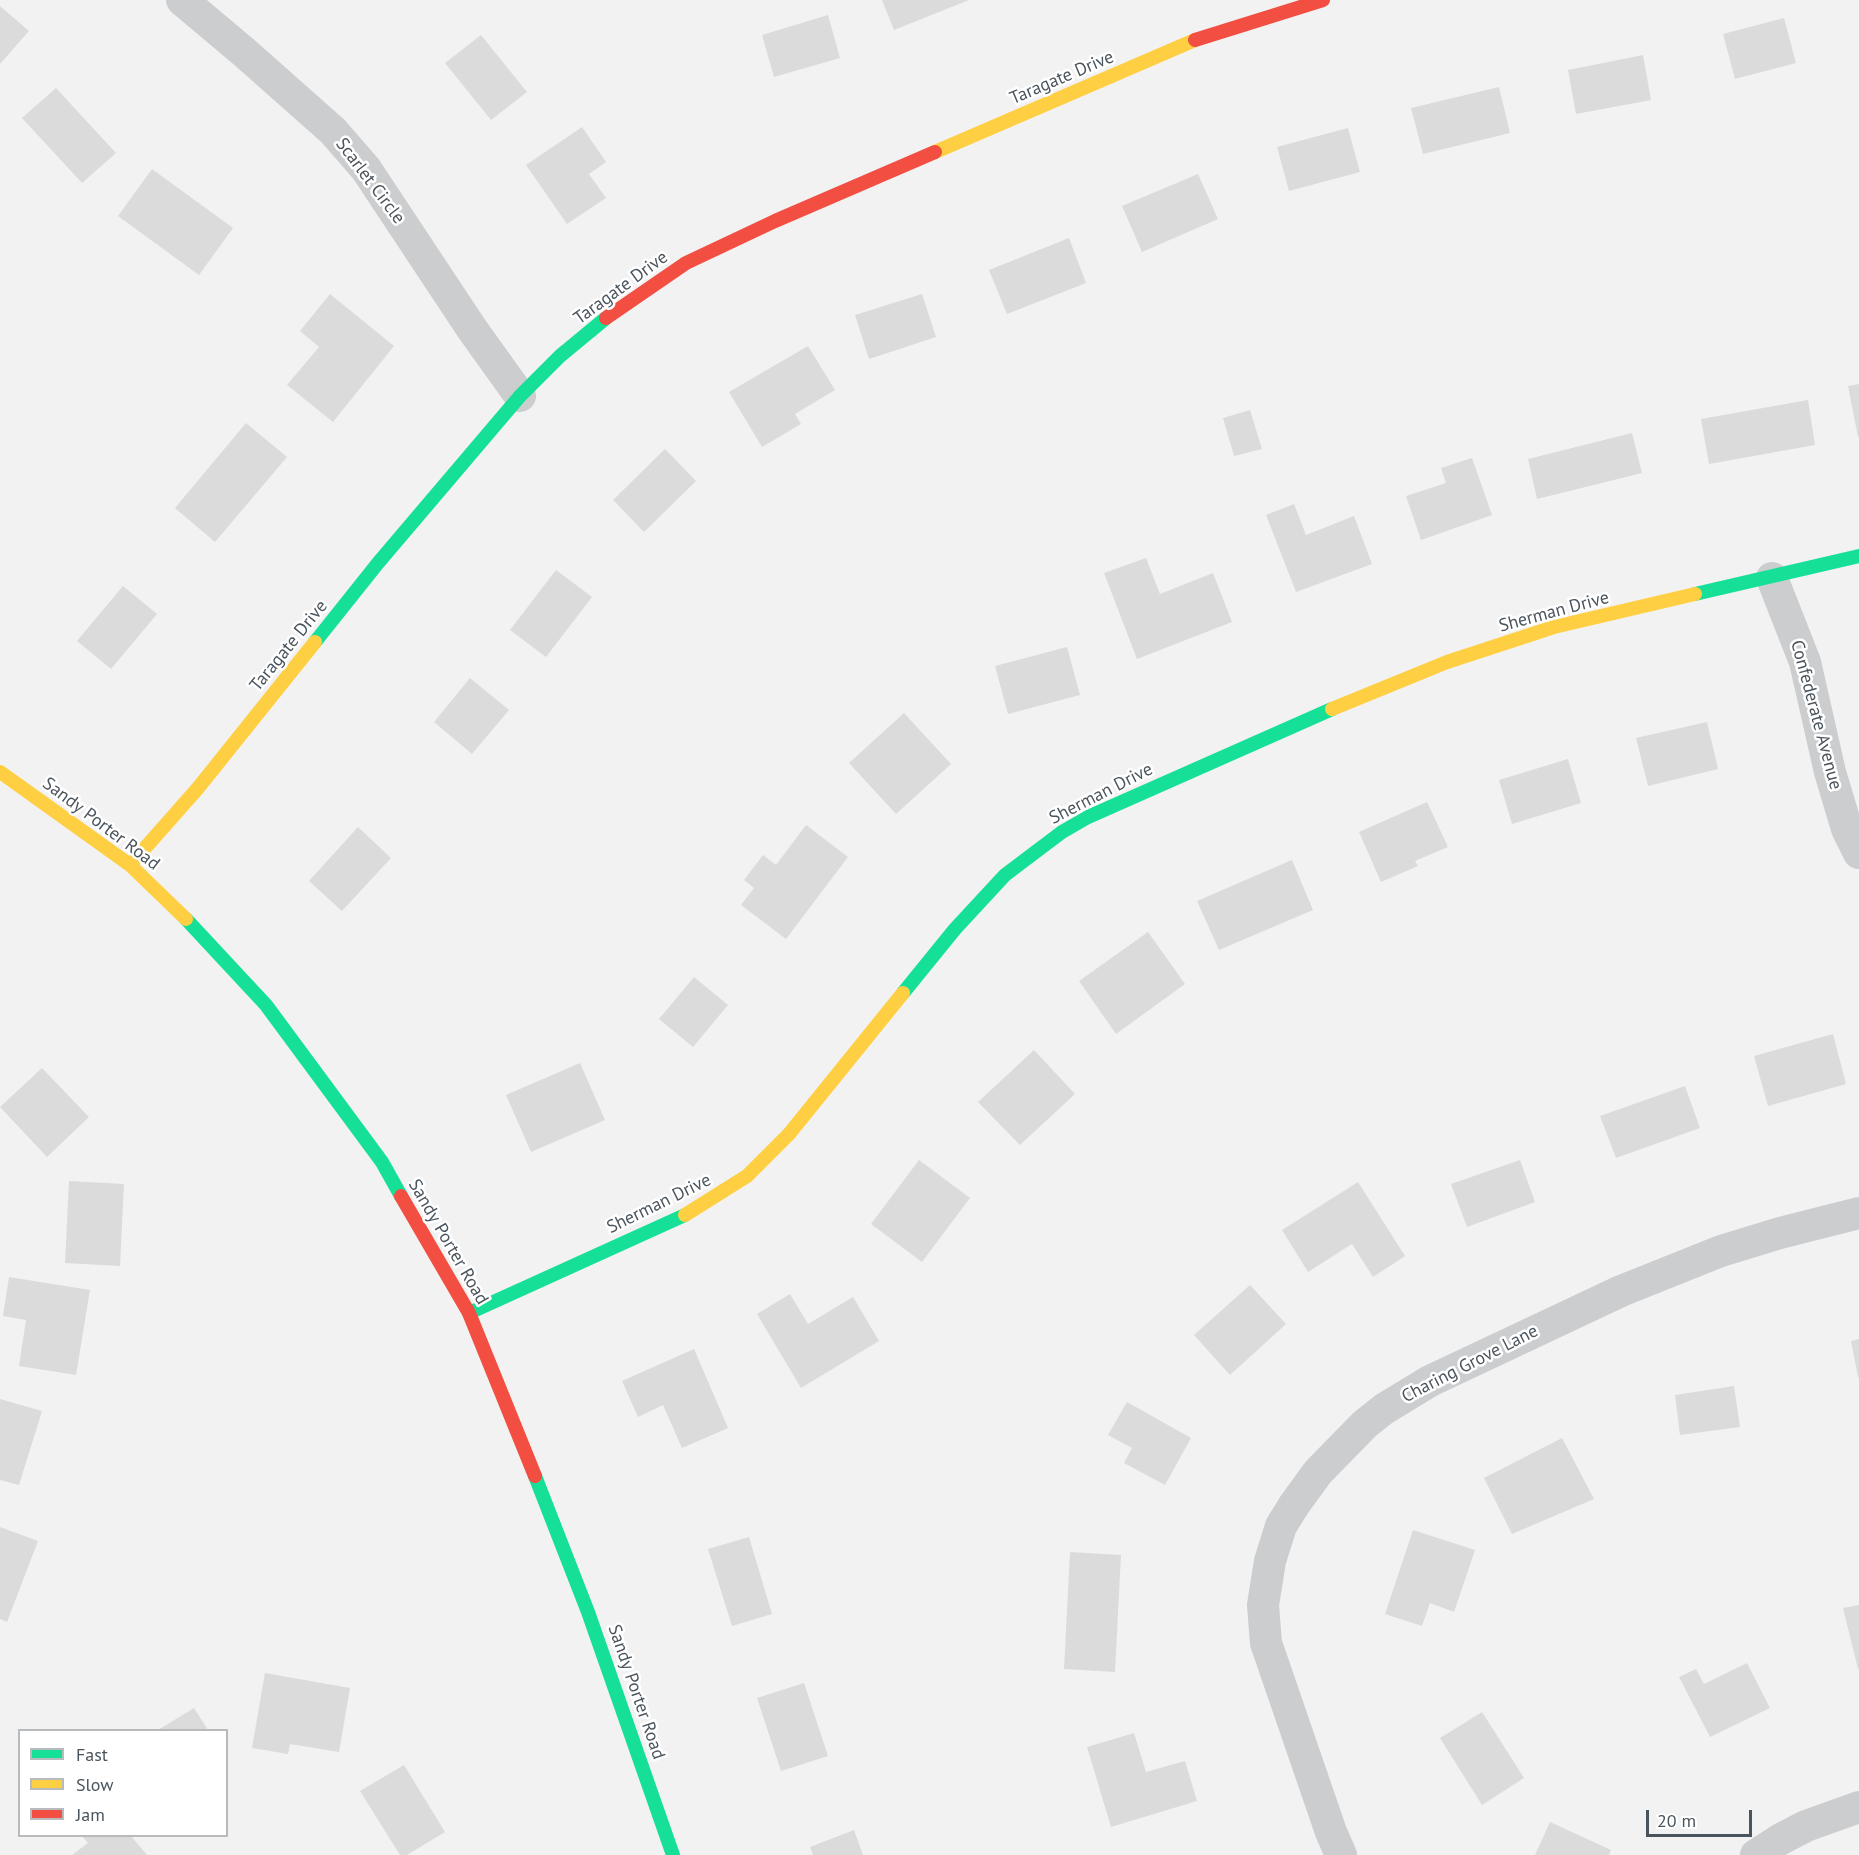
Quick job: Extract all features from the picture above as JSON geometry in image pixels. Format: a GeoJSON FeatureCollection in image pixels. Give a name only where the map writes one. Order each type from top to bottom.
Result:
{"type":"FeatureCollection","features":[{"type":"Feature","properties":{"kind":"street","name":"Scarlet Circle"},"geometry":{"type":"LineString","coordinates":[[182,0],[246,53],[333,131],[366,169],[472,329],[520,396]]}},
{"type":"Feature","properties":{"kind":"street","name":"Taragate Drive"},"geometry":{"type":"LineString","coordinates":[[130,865],[198,788],[378,563],[520,396],[560,356],[618,308],[686,263],[775,221],[1203,37],[1323,0]]}},
{"type":"Feature","properties":{"kind":"street","name":"Sherman Drive"},"geometry":{"type":"LineString","coordinates":[[469,1313],[693,1211],[747,1176],[789,1134],[955,929],[1005,875],[1025,858],[1088,817],[1284,729],[1446,662],[1554,627],[1859,556]]}},
{"type":"Feature","properties":{"kind":"street","name":"Confederate Avenue"},"geometry":{"type":"LineString","coordinates":[[1772,578],[1805,662],[1830,772],[1847,829],[1859,853]]}},
{"type":"Feature","properties":{"kind":"street","name":"Sandy Porter Road"},"geometry":{"type":"LineString","coordinates":[[0,772],[130,865],[171,904],[266,1005],[381,1162],[469,1313],[503,1393],[588,1612],[673,1855]]}},
{"type":"Feature","properties":{"kind":"street","name":"Charing Grove Lane"},"geometry":{"type":"LineString","coordinates":[[1341,1855],[1266,1643],[1263,1605],[1270,1561],[1281,1526],[1318,1473],[1365,1424],[1384,1409],[1430,1381],[1621,1291],[1721,1251],[1779,1233],[1859,1213]]}},
{"type":"Feature","properties":{"kind":"street"},"geometry":{"type":"LineString","coordinates":[[1756,1855],[1806,1826],[1859,1807]]}},
{"type":"Feature","properties":{"kind":"building"},"geometry":{"type":"Polygon","coordinates":[[[882,0],[969,0],[894,30],[882,0]]]}},
{"type":"Feature","properties":{"kind":"building"},"geometry":{"type":"Polygon","coordinates":[[[0,6],[29,31],[0,64],[0,6]]]}},
{"type":"Feature","properties":{"kind":"building"},"geometry":{"type":"Polygon","coordinates":[[[828,15],[840,58],[774,77],[762,35],[828,15]]]}},
{"type":"Feature","properties":{"kind":"building"},"geometry":{"type":"Polygon","coordinates":[[[1784,18],[1796,63],[1735,79],[1723,34],[1784,18]]]}},
{"type":"Feature","properties":{"kind":"building"},"geometry":{"type":"Polygon","coordinates":[[[481,35],[527,92],[491,120],[445,63],[481,35]]]}},
{"type":"Feature","properties":{"kind":"building"},"geometry":{"type":"Polygon","coordinates":[[[1643,55],[1651,100],[1576,114],[1568,70],[1643,55]]]}},
{"type":"Feature","properties":{"kind":"building"},"geometry":{"type":"Polygon","coordinates":[[[1499,87],[1510,133],[1423,154],[1411,108],[1499,87]]]}},
{"type":"Feature","properties":{"kind":"building"},"geometry":{"type":"Polygon","coordinates":[[[56,88],[116,153],[82,183],[22,118],[56,88]]]}},
{"type":"Feature","properties":{"kind":"building"},"geometry":{"type":"Polygon","coordinates":[[[582,127],[606,162],[589,174],[606,198],[567,224],[526,165],[582,127]]]}},
{"type":"Feature","properties":{"kind":"building"},"geometry":{"type":"Polygon","coordinates":[[[1348,128],[1360,172],[1289,191],[1277,147],[1348,128]]]}},
{"type":"Feature","properties":{"kind":"building"},"geometry":{"type":"Polygon","coordinates":[[[152,169],[233,228],[199,275],[118,216],[152,169]]]}},
{"type":"Feature","properties":{"kind":"building"},"geometry":{"type":"Polygon","coordinates":[[[1198,174],[1218,219],[1142,252],[1122,206],[1198,174]]]}},
{"type":"Feature","properties":{"kind":"building"},"geometry":{"type":"Polygon","coordinates":[[[1069,238],[1086,283],[1007,314],[989,270],[1069,238]]]}},
{"type":"Feature","properties":{"kind":"building"},"geometry":{"type":"Polygon","coordinates":[[[330,294],[394,346],[333,422],[287,385],[319,347],[300,331],[330,294]]]}},
{"type":"Feature","properties":{"kind":"building"},"geometry":{"type":"Polygon","coordinates":[[[922,294],[936,337],[869,359],[855,315],[922,294]]]}},
{"type":"Feature","properties":{"kind":"building"},"geometry":{"type":"Polygon","coordinates":[[[808,346],[835,390],[795,414],[801,424],[762,447],[729,392],[808,346]]]}},
{"type":"Feature","properties":{"kind":"building"},"geometry":{"type":"Polygon","coordinates":[[[1859,384],[1859,437],[1858,437],[1848,386],[1859,384]]]}},
{"type":"Feature","properties":{"kind":"building"},"geometry":{"type":"Polygon","coordinates":[[[1808,400],[1815,445],[1709,464],[1701,419],[1808,400]]]}},
{"type":"Feature","properties":{"kind":"building"},"geometry":{"type":"Polygon","coordinates":[[[1250,410],[1262,449],[1234,456],[1223,418],[1250,410]]]}},
{"type":"Feature","properties":{"kind":"building"},"geometry":{"type":"Polygon","coordinates":[[[246,423],[287,457],[215,542],[175,508],[246,423]]]}},
{"type":"Feature","properties":{"kind":"building"},"geometry":{"type":"Polygon","coordinates":[[[1632,433],[1642,473],[1537,499],[1528,459],[1632,433]]]}},
{"type":"Feature","properties":{"kind":"building"},"geometry":{"type":"Polygon","coordinates":[[[665,449],[696,481],[644,532],[613,500],[665,449]]]}},
{"type":"Feature","properties":{"kind":"building"},"geometry":{"type":"Polygon","coordinates":[[[1472,458],[1492,515],[1421,540],[1406,496],[1446,483],[1441,468],[1472,458]]]}},
{"type":"Feature","properties":{"kind":"building"},"geometry":{"type":"Polygon","coordinates":[[[1294,504],[1306,535],[1354,516],[1372,564],[1296,592],[1266,515],[1294,504]]]}},
{"type":"Feature","properties":{"kind":"building"},"geometry":{"type":"Polygon","coordinates":[[[1146,558],[1160,594],[1213,573],[1232,622],[1137,659],[1104,573],[1146,558]]]}},
{"type":"Feature","properties":{"kind":"building"},"geometry":{"type":"Polygon","coordinates":[[[556,570],[592,597],[546,657],[510,630],[556,570]]]}},
{"type":"Feature","properties":{"kind":"building"},"geometry":{"type":"Polygon","coordinates":[[[123,586],[157,614],[111,669],[77,641],[123,586]]]}},
{"type":"Feature","properties":{"kind":"building"},"geometry":{"type":"Polygon","coordinates":[[[1067,647],[1080,695],[1008,714],[995,666],[1067,647]]]}},
{"type":"Feature","properties":{"kind":"building"},"geometry":{"type":"Polygon","coordinates":[[[470,678],[509,710],[472,754],[434,722],[470,678]]]}},
{"type":"Feature","properties":{"kind":"building"},"geometry":{"type":"Polygon","coordinates":[[[904,713],[951,764],[896,814],[849,763],[904,713]]]}},
{"type":"Feature","properties":{"kind":"building"},"geometry":{"type":"Polygon","coordinates":[[[1707,722],[1718,769],[1648,786],[1636,738],[1707,722]]]}},
{"type":"Feature","properties":{"kind":"building"},"geometry":{"type":"Polygon","coordinates":[[[1568,759],[1581,803],[1512,824],[1499,780],[1568,759]]]}},
{"type":"Feature","properties":{"kind":"building"},"geometry":{"type":"Polygon","coordinates":[[[1427,802],[1448,847],[1415,861],[1418,866],[1381,882],[1359,832],[1427,802]]]}},
{"type":"Feature","properties":{"kind":"building"},"geometry":{"type":"Polygon","coordinates":[[[806,825],[848,857],[786,939],[741,905],[754,888],[744,880],[763,855],[776,865],[806,825]]]}},
{"type":"Feature","properties":{"kind":"building"},"geometry":{"type":"Polygon","coordinates":[[[358,827],[391,858],[342,911],[309,881],[358,827]]]}},
{"type":"Feature","properties":{"kind":"building"},"geometry":{"type":"Polygon","coordinates":[[[1292,860],[1313,910],[1219,950],[1197,901],[1292,860]]]}},
{"type":"Feature","properties":{"kind":"building"},"geometry":{"type":"Polygon","coordinates":[[[1148,932],[1185,984],[1116,1034],[1079,981],[1148,932]]]}},
{"type":"Feature","properties":{"kind":"building"},"geometry":{"type":"Polygon","coordinates":[[[694,977],[728,1005],[693,1047],[659,1019],[694,977]]]}},
{"type":"Feature","properties":{"kind":"building"},"geometry":{"type":"Polygon","coordinates":[[[1833,1034],[1846,1084],[1768,1106],[1754,1056],[1833,1034]]]}},
{"type":"Feature","properties":{"kind":"building"},"geometry":{"type":"Polygon","coordinates":[[[1034,1050],[1075,1094],[1020,1145],[978,1102],[1034,1050]]]}},
{"type":"Feature","properties":{"kind":"building"},"geometry":{"type":"Polygon","coordinates":[[[580,1063],[605,1120],[531,1152],[506,1095],[580,1063]]]}},
{"type":"Feature","properties":{"kind":"building"},"geometry":{"type":"Polygon","coordinates":[[[42,1068],[89,1117],[47,1157],[0,1107],[42,1068]]]}},
{"type":"Feature","properties":{"kind":"building"},"geometry":{"type":"Polygon","coordinates":[[[1685,1086],[1700,1128],[1616,1158],[1600,1116],[1685,1086]]]}},
{"type":"Feature","properties":{"kind":"building"},"geometry":{"type":"Polygon","coordinates":[[[919,1160],[970,1198],[922,1262],[871,1224],[919,1160]]]}},
{"type":"Feature","properties":{"kind":"building"},"geometry":{"type":"Polygon","coordinates":[[[1520,1160],[1535,1202],[1467,1227],[1451,1184],[1520,1160]]]}},
{"type":"Feature","properties":{"kind":"building"},"geometry":{"type":"Polygon","coordinates":[[[69,1181],[124,1184],[120,1266],[65,1263],[69,1181]]]}},
{"type":"Feature","properties":{"kind":"building"},"geometry":{"type":"Polygon","coordinates":[[[1358,1182],[1405,1256],[1373,1277],[1352,1244],[1308,1272],[1282,1230],[1358,1182]]]}},
{"type":"Feature","properties":{"kind":"building"},"geometry":{"type":"Polygon","coordinates":[[[9,1277],[90,1290],[76,1375],[19,1366],[26,1320],[3,1316],[9,1277]]]}},
{"type":"Feature","properties":{"kind":"building"},"geometry":{"type":"Polygon","coordinates":[[[1250,1285],[1286,1324],[1230,1375],[1194,1335],[1250,1285]]]}},
{"type":"Feature","properties":{"kind":"building"},"geometry":{"type":"Polygon","coordinates":[[[790,1294],[808,1324],[853,1297],[879,1341],[801,1388],[757,1314],[790,1294]]]}},
{"type":"Feature","properties":{"kind":"building"},"geometry":{"type":"Polygon","coordinates":[[[1859,1339],[1859,1377],[1858,1377],[1851,1341],[1859,1339]]]}},
{"type":"Feature","properties":{"kind":"building"},"geometry":{"type":"Polygon","coordinates":[[[694,1349],[728,1428],[682,1448],[663,1405],[638,1417],[622,1381],[694,1349]]]}},
{"type":"Feature","properties":{"kind":"building"},"geometry":{"type":"Polygon","coordinates":[[[1734,1386],[1740,1427],[1680,1435],[1675,1395],[1734,1386]]]}},
{"type":"Feature","properties":{"kind":"building"},"geometry":{"type":"Polygon","coordinates":[[[0,1399],[42,1411],[19,1485],[0,1480],[0,1399]]]}},
{"type":"Feature","properties":{"kind":"building"},"geometry":{"type":"Polygon","coordinates":[[[1127,1402],[1191,1438],[1165,1485],[1124,1463],[1132,1448],[1108,1435],[1127,1402]]]}},
{"type":"Feature","properties":{"kind":"building"},"geometry":{"type":"Polygon","coordinates":[[[1562,1438],[1594,1499],[1512,1534],[1484,1478],[1562,1438]]]}},
{"type":"Feature","properties":{"kind":"building"},"geometry":{"type":"Polygon","coordinates":[[[0,1527],[38,1541],[7,1622],[0,1619],[0,1527]]]}},
{"type":"Feature","properties":{"kind":"building"},"geometry":{"type":"Polygon","coordinates":[[[1413,1530],[1475,1550],[1454,1612],[1430,1603],[1422,1626],[1385,1614],[1413,1530]]]}},
{"type":"Feature","properties":{"kind":"building"},"geometry":{"type":"Polygon","coordinates":[[[749,1537],[772,1614],[732,1626],[708,1549],[749,1537]]]}},
{"type":"Feature","properties":{"kind":"building"},"geometry":{"type":"Polygon","coordinates":[[[1070,1552],[1121,1555],[1115,1672],[1064,1669],[1070,1552]]]}},
{"type":"Feature","properties":{"kind":"building"},"geometry":{"type":"Polygon","coordinates":[[[1859,1605],[1859,1669],[1858,1669],[1843,1608],[1859,1605]]]}},
{"type":"Feature","properties":{"kind":"building"},"geometry":{"type":"Polygon","coordinates":[[[1747,1663],[1770,1708],[1710,1737],[1679,1677],[1696,1669],[1704,1684],[1747,1663]]]}},
{"type":"Feature","properties":{"kind":"building"},"geometry":{"type":"Polygon","coordinates":[[[265,1673],[350,1688],[339,1752],[290,1744],[288,1754],[252,1748],[265,1673]]]}},
{"type":"Feature","properties":{"kind":"building"},"geometry":{"type":"Polygon","coordinates":[[[804,1683],[828,1756],[781,1771],[757,1698],[804,1683]]]}},
{"type":"Feature","properties":{"kind":"building"},"geometry":{"type":"Polygon","coordinates":[[[194,1708],[207,1729],[160,1729],[194,1708]]]}},
{"type":"Feature","properties":{"kind":"building"},"geometry":{"type":"Polygon","coordinates":[[[1482,1712],[1524,1778],[1482,1805],[1440,1738],[1482,1712]]]}},
{"type":"Feature","properties":{"kind":"building"},"geometry":{"type":"Polygon","coordinates":[[[1134,1733],[1146,1772],[1185,1761],[1197,1801],[1111,1827],[1087,1747],[1134,1733]]]}},
{"type":"Feature","properties":{"kind":"building"},"geometry":{"type":"Polygon","coordinates":[[[404,1765],[445,1832],[407,1855],[400,1855],[360,1791],[404,1765]]]}},
{"type":"Feature","properties":{"kind":"building"},"geometry":{"type":"Polygon","coordinates":[[[1550,1822],[1611,1850],[1609,1855],[1535,1855],[1550,1822]]]}},
{"type":"Feature","properties":{"kind":"building"},"geometry":{"type":"Polygon","coordinates":[[[854,1830],[863,1855],[813,1855],[810,1847],[854,1830]]]}},
{"type":"Feature","properties":{"kind":"building"},"geometry":{"type":"Polygon","coordinates":[[[83,1837],[132,1837],[147,1855],[72,1855],[88,1843],[83,1837]]]}},
{"type":"Feature","properties":{"kind":"traffic: fast"},"geometry":{"type":"LineString","coordinates":[[315,642],[378,563],[520,396],[560,356],[606,318]]}},
{"type":"Feature","properties":{"kind":"traffic: fast"},"geometry":{"type":"LineString","coordinates":[[1695,594],[1859,556]]}},
{"type":"Feature","properties":{"kind":"traffic: fast"},"geometry":{"type":"LineString","coordinates":[[903,993],[955,929],[1005,875],[1062,832],[1088,817],[1332,709]]}},
{"type":"Feature","properties":{"kind":"traffic: fast"},"geometry":{"type":"LineString","coordinates":[[186,919],[266,1005],[382,1162],[401,1196]]}},
{"type":"Feature","properties":{"kind":"traffic: fast"},"geometry":{"type":"LineString","coordinates":[[469,1313],[685,1215]]}},
{"type":"Feature","properties":{"kind":"traffic: fast"},"geometry":{"type":"LineString","coordinates":[[535,1476],[588,1612],[673,1855]]}},
{"type":"Feature","properties":{"kind":"traffic: slow"},"geometry":{"type":"LineString","coordinates":[[935,152],[1195,40]]}},
{"type":"Feature","properties":{"kind":"traffic: slow"},"geometry":{"type":"LineString","coordinates":[[1332,709],[1447,662],[1554,627],[1695,594]]}},
{"type":"Feature","properties":{"kind":"traffic: slow"},"geometry":{"type":"LineString","coordinates":[[130,865],[198,788],[315,642]]}},
{"type":"Feature","properties":{"kind":"traffic: slow"},"geometry":{"type":"LineString","coordinates":[[0,772],[130,865],[186,919]]}},
{"type":"Feature","properties":{"kind":"traffic: slow"},"geometry":{"type":"LineString","coordinates":[[685,1215],[747,1176],[789,1134],[903,993]]}},
{"type":"Feature","properties":{"kind":"traffic: jam"},"geometry":{"type":"LineString","coordinates":[[1195,40],[1323,0]]}},
{"type":"Feature","properties":{"kind":"traffic: jam"},"geometry":{"type":"LineString","coordinates":[[606,318],[686,263],[775,221],[935,152]]}},
{"type":"Feature","properties":{"kind":"traffic: jam"},"geometry":{"type":"LineString","coordinates":[[401,1196],[469,1313],[535,1476]]}}]}
